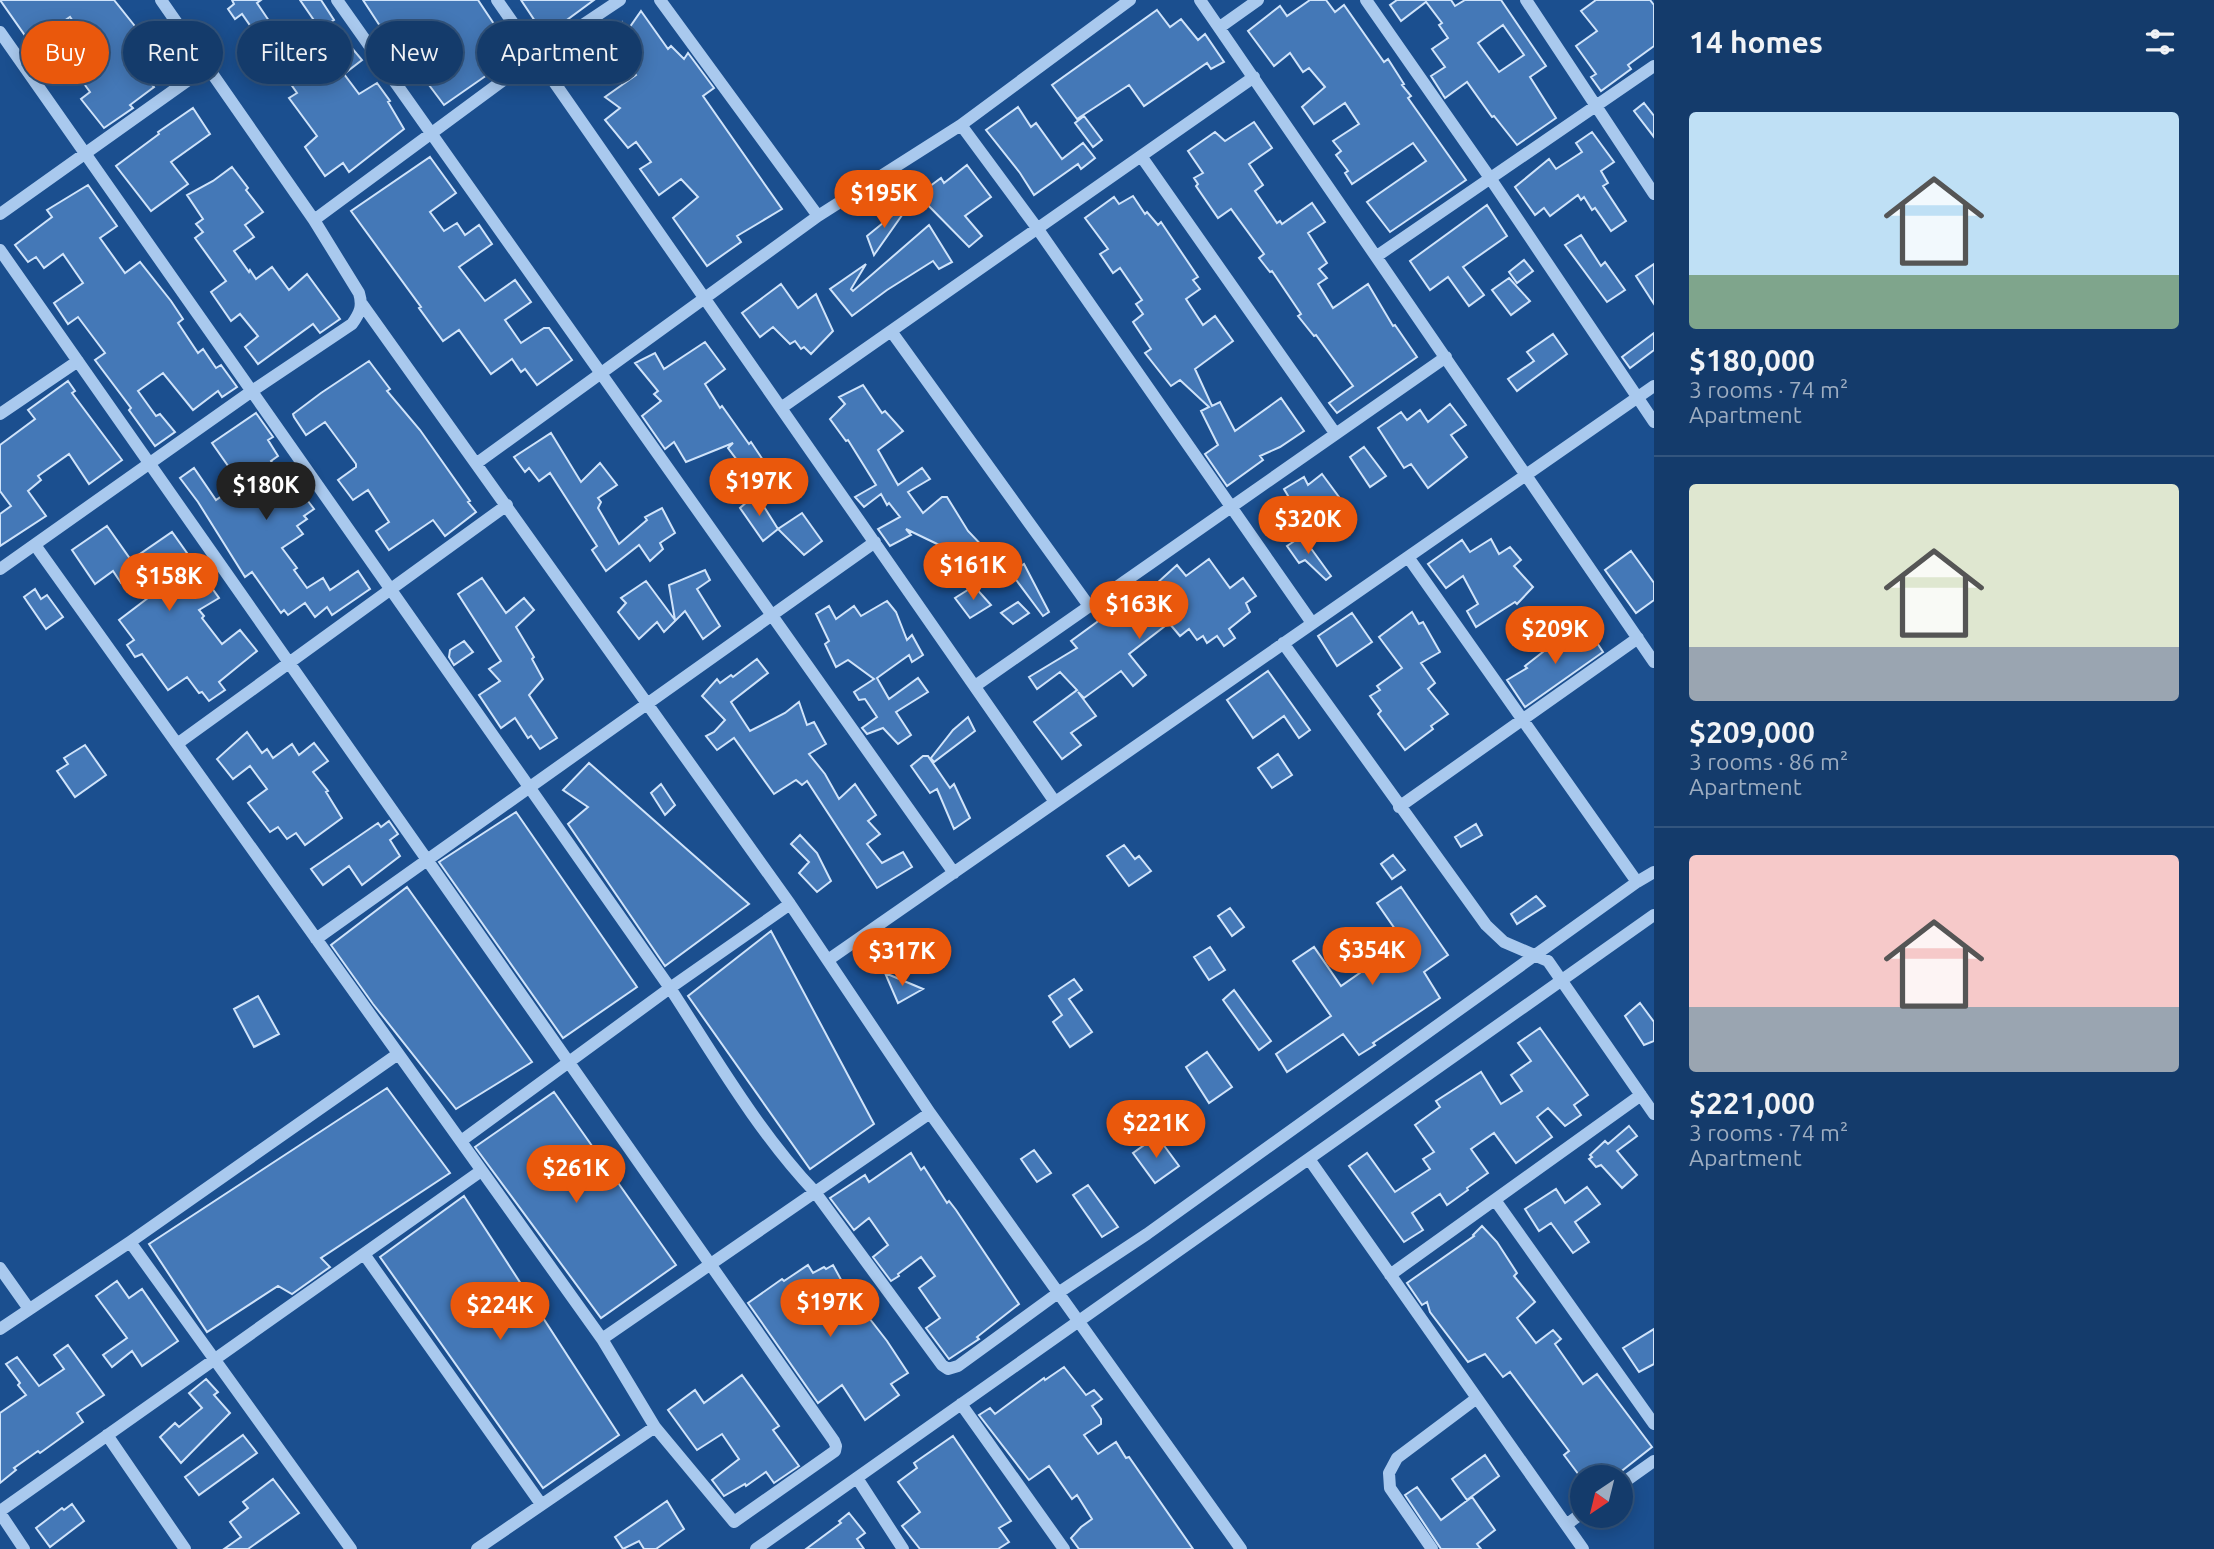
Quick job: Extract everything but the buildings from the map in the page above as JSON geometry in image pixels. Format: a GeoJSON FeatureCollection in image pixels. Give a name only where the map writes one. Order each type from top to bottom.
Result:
{"type":"FeatureCollection","features":[{"type":"Feature","properties":{"kind":"street"},"geometry":{"type":"LineString","coordinates":[[161,0],[176,21]]}},
{"type":"Feature","properties":{"kind":"street"},"geometry":{"type":"LineString","coordinates":[[337,0],[954,873]]}},
{"type":"Feature","properties":{"kind":"street"},"geometry":{"type":"LineString","coordinates":[[497,0],[512,21]]}},
{"type":"Feature","properties":{"kind":"street"},"geometry":{"type":"LineString","coordinates":[[588,21],[620,0]]}},
{"type":"Feature","properties":{"kind":"street"},"geometry":{"type":"LineString","coordinates":[[660,0],[818,216]]}},
{"type":"Feature","properties":{"kind":"street"},"geometry":{"type":"LineString","coordinates":[[477,463],[818,216],[961,125],[1130,0]]}},
{"type":"Feature","properties":{"kind":"street"},"geometry":{"type":"LineString","coordinates":[[1200,0],[1654,662]]}},
{"type":"Feature","properties":{"kind":"street"},"geometry":{"type":"LineString","coordinates":[[1220,27],[1258,0]]}},
{"type":"Feature","properties":{"kind":"street"},"geometry":{"type":"LineString","coordinates":[[1366,0],[1654,422]]}},
{"type":"Feature","properties":{"kind":"street"},"geometry":{"type":"LineString","coordinates":[[1526,0],[1654,194]]}},
{"type":"Feature","properties":{"kind":"street"},"geometry":{"type":"LineString","coordinates":[[0,32],[530,787],[792,1168],[815,1192],[942,1365],[948,1369],[958,1366],[1058,1293],[1158,1226],[1654,872]]}},
{"type":"Feature","properties":{"kind":"street"},"geometry":{"type":"LineString","coordinates":[[1377,256],[1654,66]]}},
{"type":"Feature","properties":{"kind":"street"},"geometry":{"type":"LineString","coordinates":[[781,408],[1254,77]]}},
{"type":"Feature","properties":{"kind":"street"},"geometry":{"type":"LineString","coordinates":[[0,214],[182,84]]}},
{"type":"Feature","properties":{"kind":"street"},"geometry":{"type":"LineString","coordinates":[[221,84],[340,259],[359,293],[362,304],[508,505],[790,904],[930,1113],[1241,1549]]}},
{"type":"Feature","properties":{"kind":"street"},"geometry":{"type":"LineString","coordinates":[[314,220],[498,84]]}},
{"type":"Feature","properties":{"kind":"street"},"geometry":{"type":"LineString","coordinates":[[555,84],[1055,802]]}},
{"type":"Feature","properties":{"kind":"street"},"geometry":{"type":"LineString","coordinates":[[961,125],[1037,228],[1312,623]]}},
{"type":"Feature","properties":{"kind":"street"},"geometry":{"type":"LineString","coordinates":[[1141,156],[1335,433]]}},
{"type":"Feature","properties":{"kind":"street"},"geometry":{"type":"LineString","coordinates":[[0,250],[834,1441],[835,1451],[734,1522],[655,1427],[601,1339],[35,545]]}},
{"type":"Feature","properties":{"kind":"street"},"geometry":{"type":"LineString","coordinates":[[0,569],[252,391],[352,324],[360,314],[362,304]]}},
{"type":"Feature","properties":{"kind":"street"},"geometry":{"type":"LineString","coordinates":[[891,331],[1089,606]]}},
{"type":"Feature","properties":{"kind":"street"},"geometry":{"type":"LineString","coordinates":[[975,686],[1446,357]]}},
{"type":"Feature","properties":{"kind":"street"},"geometry":{"type":"LineString","coordinates":[[0,414],[78,361]]}},
{"type":"Feature","properties":{"kind":"street"},"geometry":{"type":"LineString","coordinates":[[828,960],[1654,386]]}},
{"type":"Feature","properties":{"kind":"street"},"geometry":{"type":"LineString","coordinates":[[177,744],[508,505]]}},
{"type":"Feature","properties":{"kind":"street"},"geometry":{"type":"LineString","coordinates":[[316,939],[875,542]]}},
{"type":"Feature","properties":{"kind":"street"},"geometry":{"type":"LineString","coordinates":[[1408,556],[1637,882]]}},
{"type":"Feature","properties":{"kind":"street"},"geometry":{"type":"LineString","coordinates":[[1399,807],[1638,638]]}},
{"type":"Feature","properties":{"kind":"street"},"geometry":{"type":"LineString","coordinates":[[1283,643],[1486,925],[1504,942],[1548,961],[1654,1114]]}},
{"type":"Feature","properties":{"kind":"street"},"geometry":{"type":"LineString","coordinates":[[461,1142],[670,988],[790,904]]}},
{"type":"Feature","properties":{"kind":"street"},"geometry":{"type":"LineString","coordinates":[[756,1549],[1654,915]]}},
{"type":"Feature","properties":{"kind":"street"},"geometry":{"type":"LineString","coordinates":[[0,1329],[130,1242],[398,1054]]}},
{"type":"Feature","properties":{"kind":"street"},"geometry":{"type":"LineString","coordinates":[[1390,1275],[1641,1095]]}},
{"type":"Feature","properties":{"kind":"street"},"geometry":{"type":"LineString","coordinates":[[601,1339],[930,1113]]}},
{"type":"Feature","properties":{"kind":"street"},"geometry":{"type":"LineString","coordinates":[[1308,1159],[1583,1549]]}},
{"type":"Feature","properties":{"kind":"street"},"geometry":{"type":"LineString","coordinates":[[24,1549],[0,1512],[481,1171]]}},
{"type":"Feature","properties":{"kind":"street"},"geometry":{"type":"LineString","coordinates":[[1495,1200],[1654,1424]]}},
{"type":"Feature","properties":{"kind":"street"},"geometry":{"type":"LineString","coordinates":[[130,1242],[351,1549]]}},
{"type":"Feature","properties":{"kind":"street"},"geometry":{"type":"LineString","coordinates":[[364,1254],[541,1504]]}},
{"type":"Feature","properties":{"kind":"street"},"geometry":{"type":"LineString","coordinates":[[0,1268],[29,1309]]}},
{"type":"Feature","properties":{"kind":"street"},"geometry":{"type":"LineString","coordinates":[[1432,1549],[1390,1488],[1389,1473],[1397,1458],[1477,1398]]}},
{"type":"Feature","properties":{"kind":"street"},"geometry":{"type":"LineString","coordinates":[[961,1404],[1064,1549]]}},
{"type":"Feature","properties":{"kind":"street"},"geometry":{"type":"LineString","coordinates":[[477,1549],[655,1427]]}},
{"type":"Feature","properties":{"kind":"street"},"geometry":{"type":"LineString","coordinates":[[107,1435],[185,1549]]}},
{"type":"Feature","properties":{"kind":"street"},"geometry":{"type":"LineString","coordinates":[[1633,1476],[1654,1461]]}},
{"type":"Feature","properties":{"kind":"street"},"geometry":{"type":"LineString","coordinates":[[857,1478],[903,1549]]}},
{"type":"Feature","properties":{"kind":"street"},"geometry":{"type":"LineString","coordinates":[[1566,1525],[1570,1522]]}}]}
